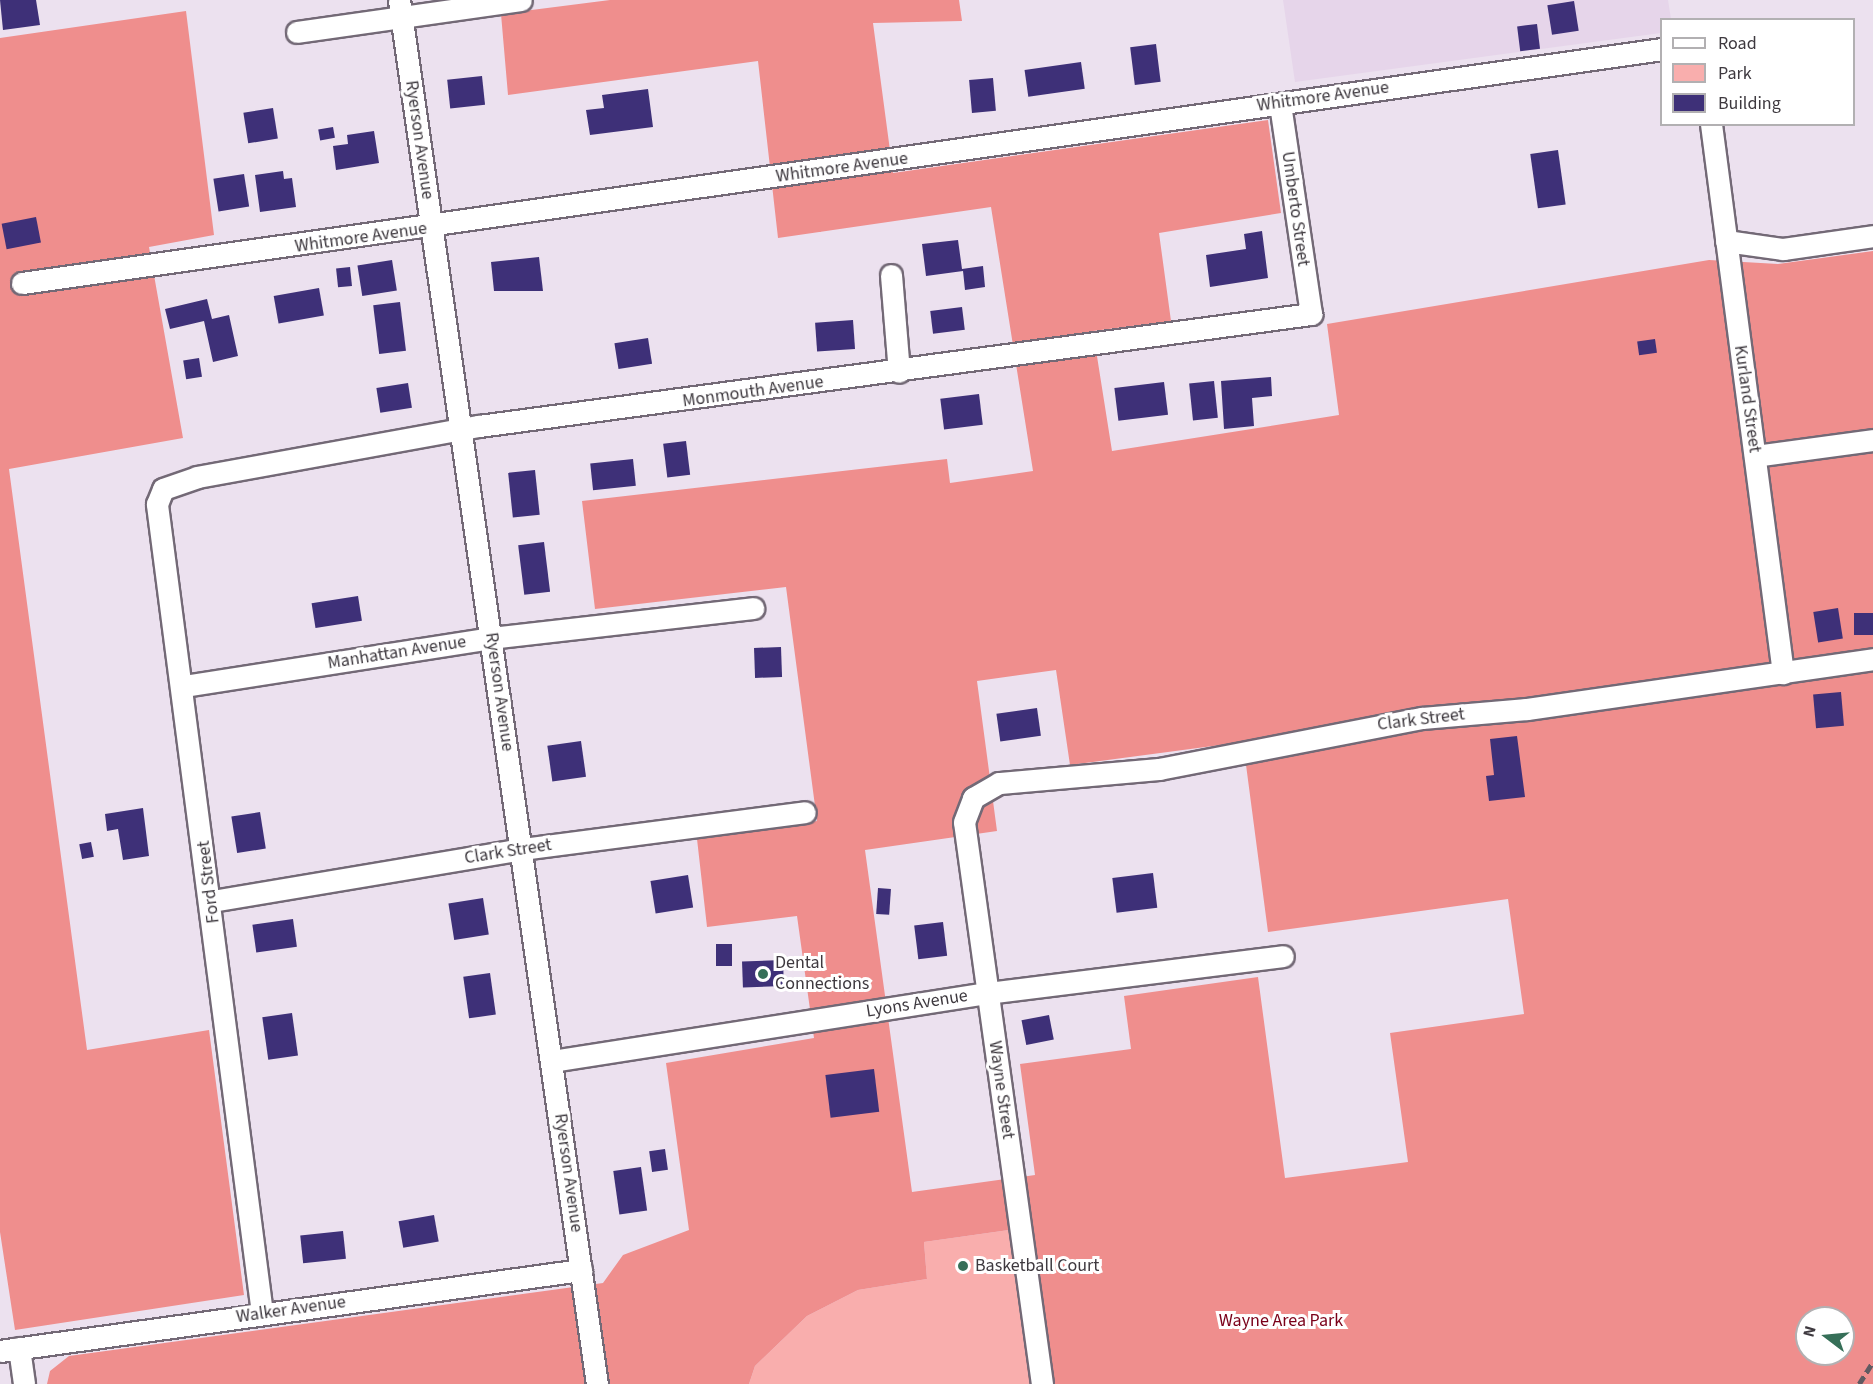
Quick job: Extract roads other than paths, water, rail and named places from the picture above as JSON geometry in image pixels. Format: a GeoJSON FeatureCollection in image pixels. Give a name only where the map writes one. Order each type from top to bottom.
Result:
{"type":"FeatureCollection","features":[{"type":"Feature","properties":{"kind":"street"},"geometry":{"type":"LineString","coordinates":[[297,32],[400,8],[521,0]]}},
{"type":"Feature","properties":{"kind":"street","name":"Ryerson Avenue"},"geometry":{"type":"LineString","coordinates":[[400,8],[597,1384]]}},
{"type":"Feature","properties":{"kind":"street","name":"Whitmore Avenue"},"geometry":{"type":"LineString","coordinates":[[22,283],[431,228],[1660,49]]}},
{"type":"Feature","properties":{"kind":"street","name":"Umberto Street"},"geometry":{"type":"LineString","coordinates":[[1280,104],[1311,314]]}},
{"type":"Feature","properties":{"kind":"street","name":"Kurland Street"},"geometry":{"type":"LineString","coordinates":[[1711,126],[1783,673]]}},
{"type":"Feature","properties":{"kind":"street"},"geometry":{"type":"LineString","coordinates":[[1726,241],[1783,249],[1873,236]]}},
{"type":"Feature","properties":{"kind":"street"},"geometry":{"type":"LineString","coordinates":[[891,275],[899,372]]}},
{"type":"Feature","properties":{"kind":"street","name":"Monmouth Avenue"},"geometry":{"type":"LineString","coordinates":[[197,477],[460,429],[899,372],[1311,314]]}},
{"type":"Feature","properties":{"kind":"street"},"geometry":{"type":"LineString","coordinates":[[1755,456],[1873,440]]}},
{"type":"Feature","properties":{"kind":"street","name":"Ford Street"},"geometry":{"type":"LineString","coordinates":[[197,477],[163,489],[157,504],[212,901],[262,1313]]}},
{"type":"Feature","properties":{"kind":"street","name":"Manhattan Avenue"},"geometry":{"type":"LineString","coordinates":[[184,686],[491,638],[753,608]]}},
{"type":"Feature","properties":{"kind":"street","name":"Clark Street"},"geometry":{"type":"LineString","coordinates":[[973,798],[999,783],[1160,769],[1422,718],[1783,673],[1873,659]]}},
{"type":"Feature","properties":{"kind":"street","name":"Wayne Street"},"geometry":{"type":"LineString","coordinates":[[973,798],[964,822],[1042,1384]]}},
{"type":"Feature","properties":{"kind":"street","name":"Clark Street"},"geometry":{"type":"LineString","coordinates":[[212,901],[522,849],[805,812]]}},
{"type":"Feature","properties":{"kind":"street","name":"Lyons Avenue"},"geometry":{"type":"LineString","coordinates":[[552,1061],[987,993],[1283,956]]}},
{"type":"Feature","properties":{"kind":"street","name":"Walker Avenue"},"geometry":{"type":"LineString","coordinates":[[10,1350],[581,1270]]}},
{"type":"Feature","properties":{"kind":"street"},"geometry":{"type":"LineString","coordinates":[[10,1350],[24,1384]]}},
{"type":"Feature","properties":{"kind":"railway"},"geometry":{"type":"LineString","coordinates":[[1859,1384],[1873,1362]]}},
{"type":"Feature","properties":{"kind":"place","name":"Dental Connections"},"geometry":{"type":"Point","coordinates":[763,974]}},
{"type":"Feature","properties":{"kind":"place","name":"Basketball Court"},"geometry":{"type":"Point","coordinates":[963,1266]}},
{"type":"Feature","properties":{"kind":"park label","name":"Wayne Area Park"},"geometry":{"type":"Point","coordinates":[1281,1321]}}]}
